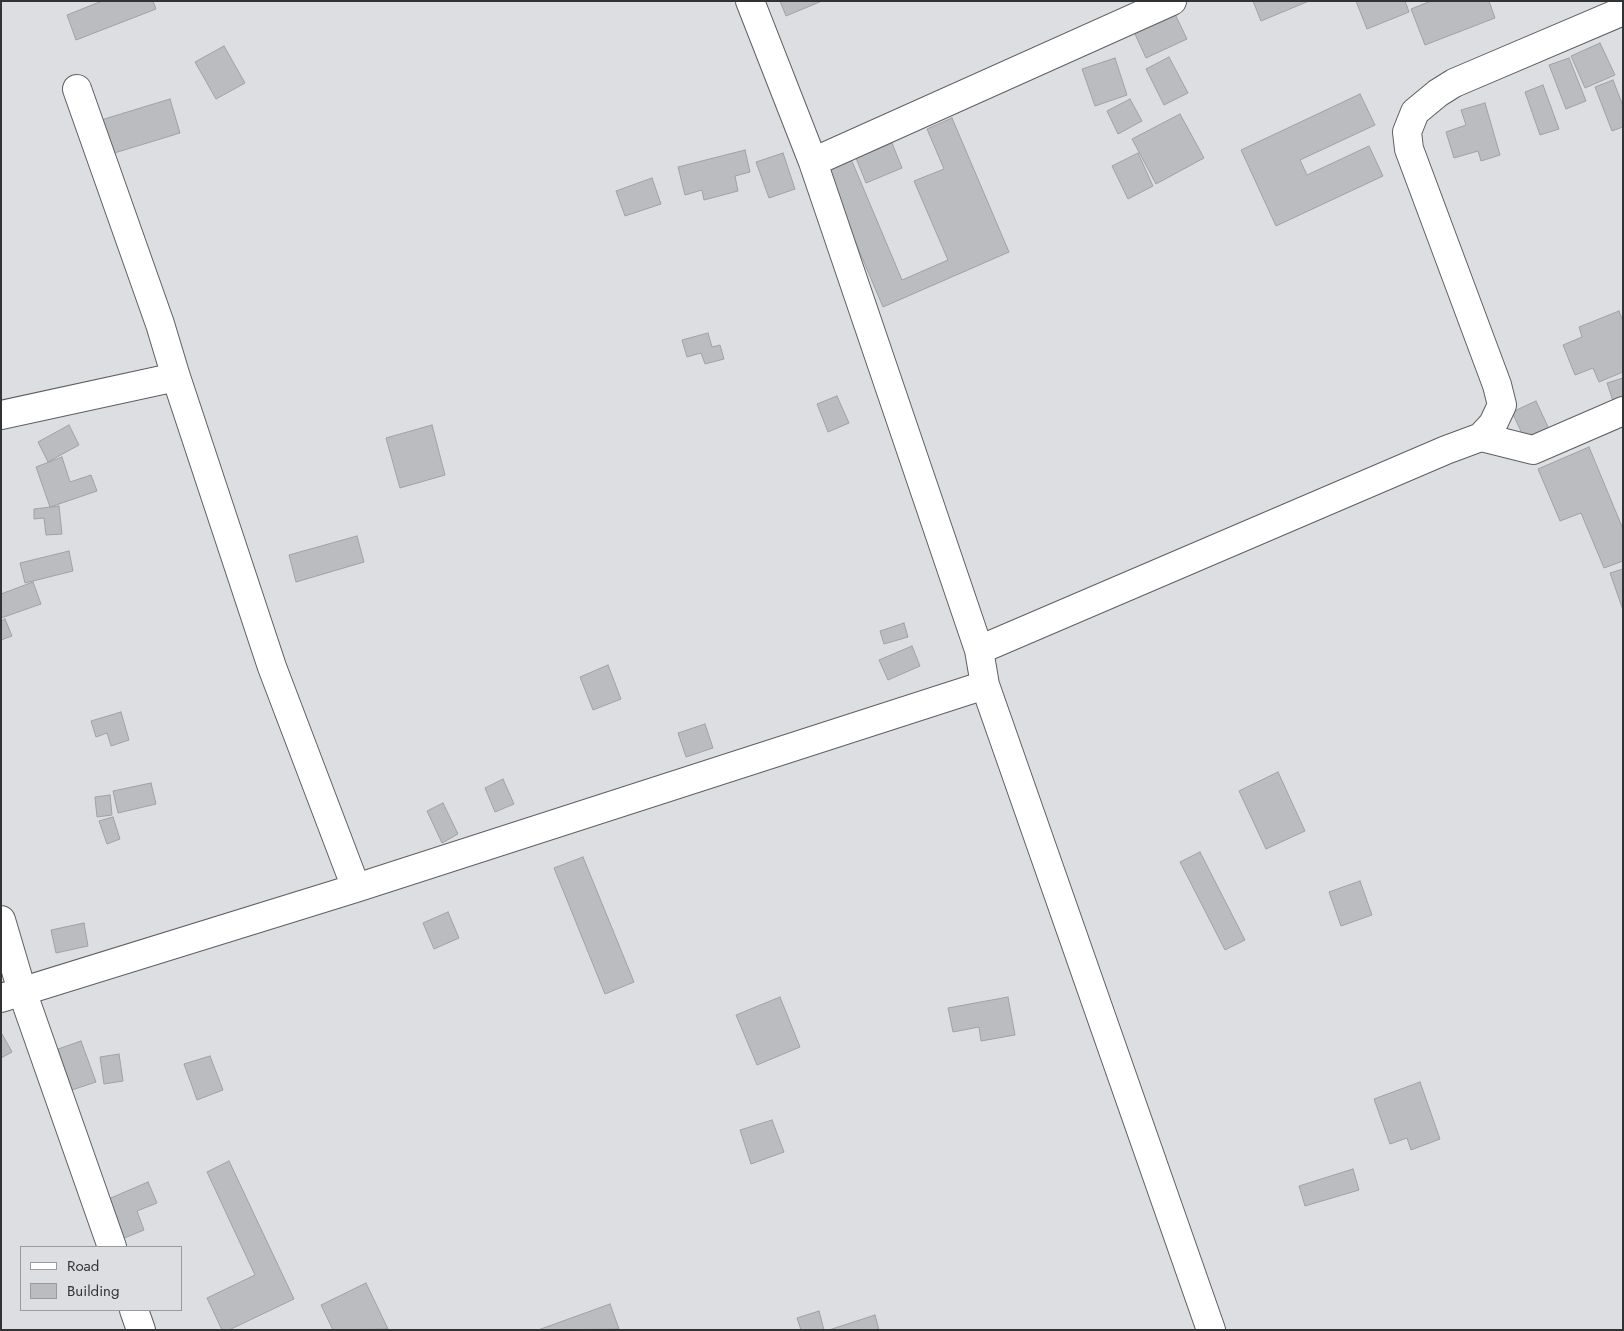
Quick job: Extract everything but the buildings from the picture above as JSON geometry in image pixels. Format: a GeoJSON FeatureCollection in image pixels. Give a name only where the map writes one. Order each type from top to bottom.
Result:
{"type":"FeatureCollection","features":[{"type":"Feature","properties":{"kind":"street"},"geometry":{"type":"LineString","coordinates":[[750,1],[813,162],[979,650],[985,685],[1211,1330]]}},
{"type":"Feature","properties":{"kind":"street"},"geometry":{"type":"LineString","coordinates":[[813,162],[1172,1]]}},
{"type":"Feature","properties":{"kind":"street"},"geometry":{"type":"LineString","coordinates":[[979,650],[1446,450],[1481,437],[1493,424],[1502,405],[1501,398],[1409,148],[1407,132],[1415,112],[1438,93],[1454,83],[1623,11]]}},
{"type":"Feature","properties":{"kind":"street"},"geometry":{"type":"LineString","coordinates":[[77,89],[160,324],[272,667],[356,888]]}},
{"type":"Feature","properties":{"kind":"street"},"geometry":{"type":"LineString","coordinates":[[1,416],[176,377]]}},
{"type":"Feature","properties":{"kind":"street"},"geometry":{"type":"LineString","coordinates":[[1481,437],[1533,450],[1623,411]]}},
{"type":"Feature","properties":{"kind":"street"},"geometry":{"type":"LineString","coordinates":[[12,994],[356,888],[985,685]]}},
{"type":"Feature","properties":{"kind":"street"},"geometry":{"type":"LineString","coordinates":[[1,920],[12,994],[112,1246]]}},
{"type":"Feature","properties":{"kind":"street"},"geometry":{"type":"LineString","coordinates":[[134,1311],[141,1330]]}}]}
